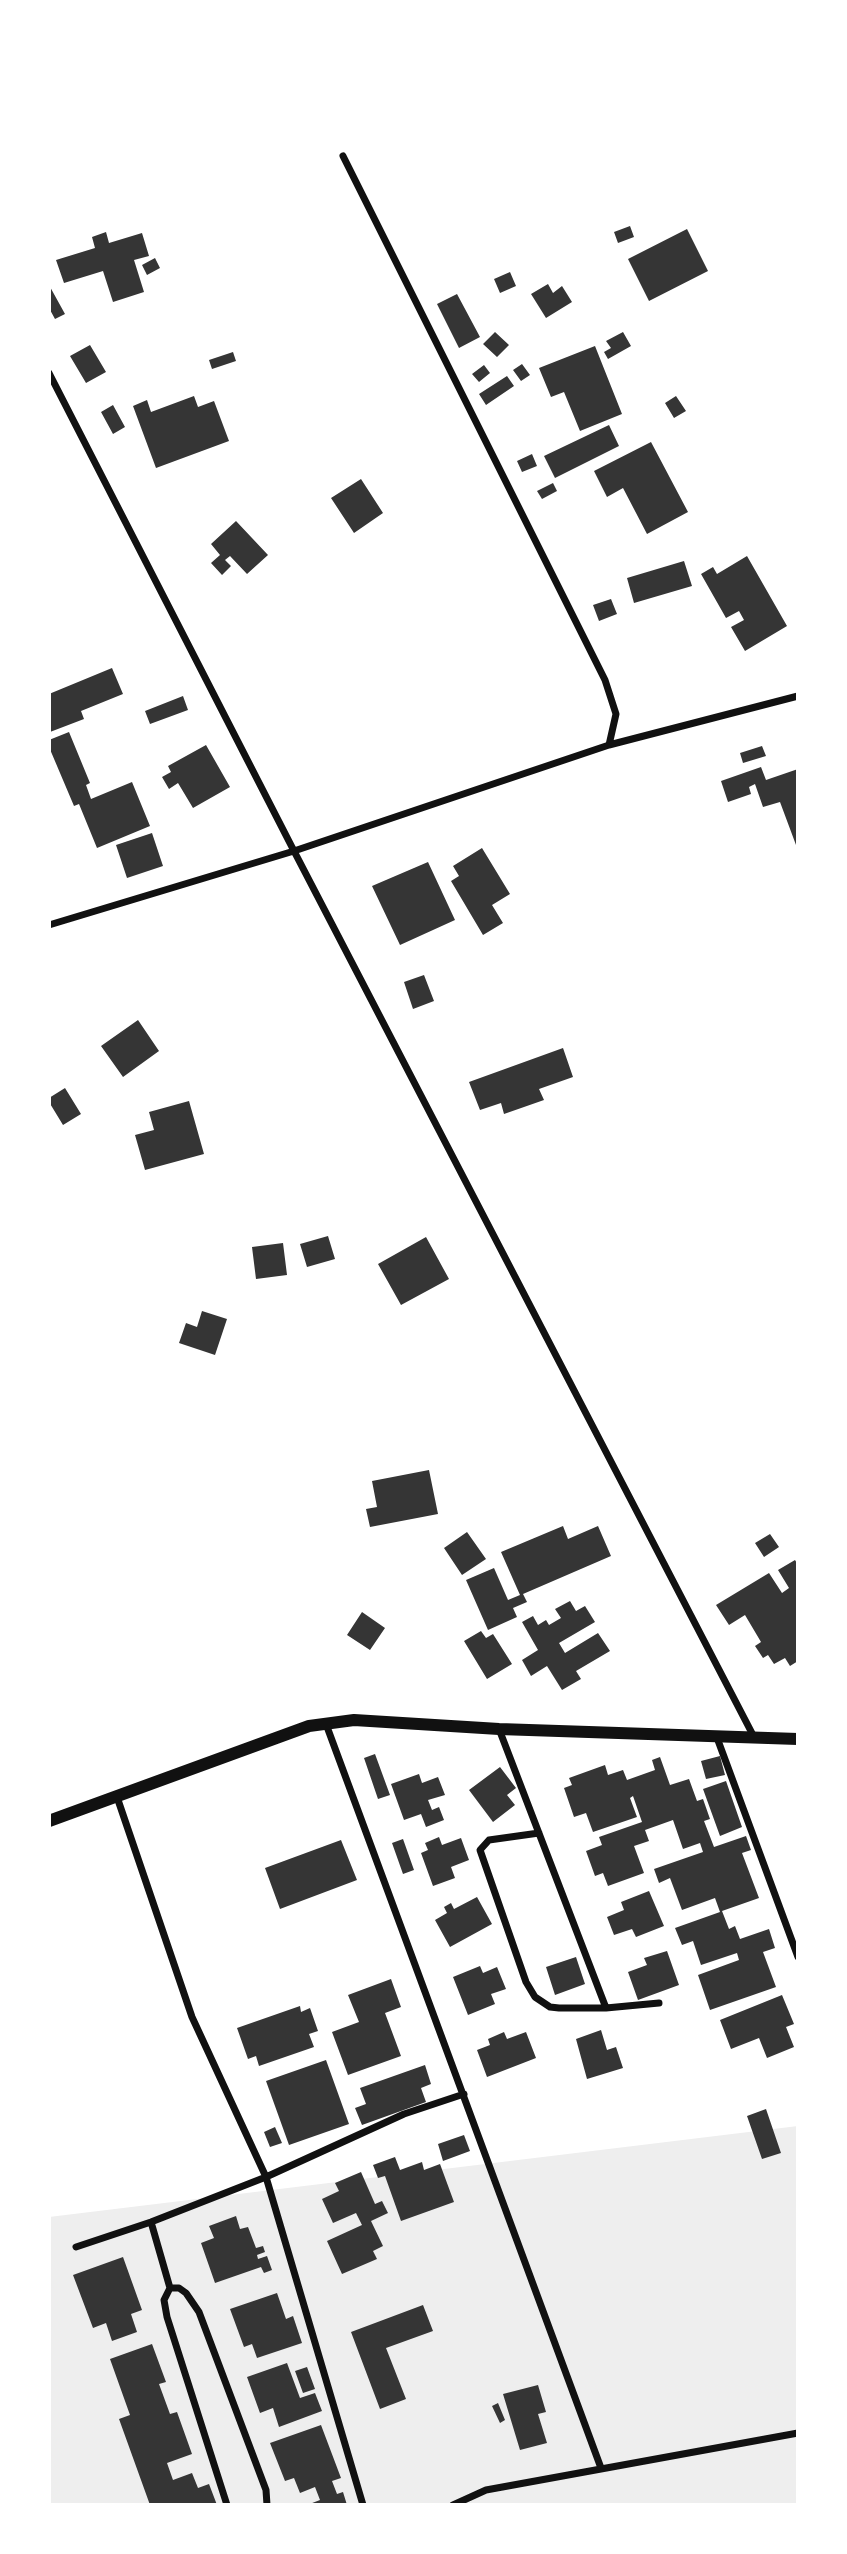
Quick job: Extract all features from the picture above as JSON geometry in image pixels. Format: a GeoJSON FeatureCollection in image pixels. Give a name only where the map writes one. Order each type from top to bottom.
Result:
{"type":"FeatureCollection","features":[{"type":"Feature","properties":{"kind":"street"},"geometry":{"type":"LineString","coordinates":[[342,156],[605,680],[616,714],[609,746]]}},
{"type":"Feature","properties":{"kind":"street"},"geometry":{"type":"LineString","coordinates":[[49,373],[754,1738]]}},
{"type":"Feature","properties":{"kind":"street"},"geometry":{"type":"LineString","coordinates":[[49,925],[294,851],[609,746],[798,696]]}},
{"type":"Feature","properties":{"kind":"street"},"geometry":{"type":"LineString","coordinates":[[49,1821],[309,1727],[354,1720],[499,1729],[798,1739]]}},
{"type":"Feature","properties":{"kind":"street"},"geometry":{"type":"LineString","coordinates":[[326,1724],[601,2468]]}},
{"type":"Feature","properties":{"kind":"street"},"geometry":{"type":"LineString","coordinates":[[499,1729],[606,2008]]}},
{"type":"Feature","properties":{"kind":"street"},"geometry":{"type":"LineString","coordinates":[[716,1735],[798,1957]]}},
{"type":"Feature","properties":{"kind":"street"},"geometry":{"type":"LineString","coordinates":[[117,1797],[192,2017],[266,2177],[363,2505]]}},
{"type":"Feature","properties":{"kind":"street"},"geometry":{"type":"LineString","coordinates":[[539,1833],[489,1840],[480,1850],[526,1982],[535,1997],[550,2007],[606,2008],[659,2003]]}},
{"type":"Feature","properties":{"kind":"street"},"geometry":{"type":"LineString","coordinates":[[76,2247],[151,2222],[266,2177],[404,2114],[464,2094]]}},
{"type":"Feature","properties":{"kind":"street"},"geometry":{"type":"LineString","coordinates":[[151,2222],[170,2288],[164,2297],[165,2310],[227,2505]]}},
{"type":"Feature","properties":{"kind":"street"},"geometry":{"type":"LineString","coordinates":[[170,2288],[179,2288],[186,2293],[199,2312],[266,2490],[267,2505]]}},
{"type":"Feature","properties":{"kind":"street"},"geometry":{"type":"LineString","coordinates":[[453,2505],[486,2490],[798,2433]]}},
{"type":"Feature","properties":{"kind":"shaded area"},"geometry":{"type":"Polygon","coordinates":[[[798,2126],[798,2505],[49,2505],[49,2217],[798,2126]]]}},
{"type":"Feature","properties":{"kind":"building"},"geometry":{"type":"Polygon","coordinates":[[[630,226],[634,237],[618,243],[614,232],[630,226]]]}},
{"type":"Feature","properties":{"kind":"building"},"geometry":{"type":"Polygon","coordinates":[[[687,229],[708,271],[649,301],[628,259],[687,229]]]}},
{"type":"Feature","properties":{"kind":"building"},"geometry":{"type":"Polygon","coordinates":[[[106,232],[109,243],[142,233],[149,256],[134,260],[144,292],[113,302],[103,271],[64,283],[56,260],[95,248],[92,237],[106,232]]]}},
{"type":"Feature","properties":{"kind":"building"},"geometry":{"type":"Polygon","coordinates":[[[155,258],[160,268],[147,275],[142,265],[155,258]]]}},
{"type":"Feature","properties":{"kind":"building"},"geometry":{"type":"Polygon","coordinates":[[[510,272],[516,286],[500,293],[494,279],[510,272]]]}},
{"type":"Feature","properties":{"kind":"building"},"geometry":{"type":"Polygon","coordinates":[[[548,284],[553,293],[562,286],[572,302],[546,318],[531,294],[548,284]]]}},
{"type":"Feature","properties":{"kind":"building"},"geometry":{"type":"Polygon","coordinates":[[[49,285],[65,314],[55,319],[49,308],[49,285]]]}},
{"type":"Feature","properties":{"kind":"building"},"geometry":{"type":"Polygon","coordinates":[[[457,294],[480,337],[459,348],[437,304],[457,294]]]}},
{"type":"Feature","properties":{"kind":"building"},"geometry":{"type":"Polygon","coordinates":[[[495,332],[509,345],[497,357],[483,344],[495,332]]]}},
{"type":"Feature","properties":{"kind":"building"},"geometry":{"type":"Polygon","coordinates":[[[623,332],[631,346],[608,359],[604,352],[611,348],[606,341],[623,332]]]}},
{"type":"Feature","properties":{"kind":"building"},"geometry":{"type":"Polygon","coordinates":[[[90,345],[106,372],[86,383],[70,356],[90,345]]]}},
{"type":"Feature","properties":{"kind":"building"},"geometry":{"type":"Polygon","coordinates":[[[595,346],[622,414],[580,431],[564,392],[551,397],[539,368],[595,346]]]}},
{"type":"Feature","properties":{"kind":"building"},"geometry":{"type":"Polygon","coordinates":[[[233,352],[236,361],[212,369],[209,360],[233,352]]]}},
{"type":"Feature","properties":{"kind":"building"},"geometry":{"type":"Polygon","coordinates":[[[522,364],[530,375],[521,381],[513,370],[522,364]]]}},
{"type":"Feature","properties":{"kind":"building"},"geometry":{"type":"Polygon","coordinates":[[[484,365],[490,373],[479,382],[472,374],[484,365]]]}},
{"type":"Feature","properties":{"kind":"building"},"geometry":{"type":"Polygon","coordinates":[[[507,376],[514,386],[486,405],[479,394],[507,376]]]}},
{"type":"Feature","properties":{"kind":"building"},"geometry":{"type":"Polygon","coordinates":[[[194,396],[198,407],[214,401],[229,441],[156,468],[133,406],[147,400],[151,412],[194,396]]]}},
{"type":"Feature","properties":{"kind":"building"},"geometry":{"type":"Polygon","coordinates":[[[676,396],[686,411],[674,418],[665,403],[676,396]]]}},
{"type":"Feature","properties":{"kind":"building"},"geometry":{"type":"Polygon","coordinates":[[[113,405],[125,427],[113,434],[101,412],[113,405]]]}},
{"type":"Feature","properties":{"kind":"building"},"geometry":{"type":"Polygon","coordinates":[[[609,425],[619,446],[555,478],[544,456],[609,425]]]}},
{"type":"Feature","properties":{"kind":"building"},"geometry":{"type":"Polygon","coordinates":[[[651,442],[688,512],[647,534],[623,488],[607,497],[594,471],[651,442]]]}},
{"type":"Feature","properties":{"kind":"building"},"geometry":{"type":"Polygon","coordinates":[[[532,454],[537,466],[522,472],[517,461],[532,454]]]}},
{"type":"Feature","properties":{"kind":"building"},"geometry":{"type":"Polygon","coordinates":[[[361,479],[383,513],[354,533],[331,498],[361,479]]]}},
{"type":"Feature","properties":{"kind":"building"},"geometry":{"type":"Polygon","coordinates":[[[553,483],[557,491],[542,499],[537,491],[553,483]]]}},
{"type":"Feature","properties":{"kind":"building"},"geometry":{"type":"Polygon","coordinates":[[[236,521],[268,555],[247,574],[230,556],[225,560],[231,566],[222,575],[211,563],[220,555],[211,544],[236,521]]]}},
{"type":"Feature","properties":{"kind":"building"},"geometry":{"type":"Polygon","coordinates":[[[747,556],[787,626],[745,651],[731,627],[744,620],[739,611],[726,618],[701,574],[713,567],[717,574],[747,556]]]}},
{"type":"Feature","properties":{"kind":"building"},"geometry":{"type":"Polygon","coordinates":[[[684,561],[692,586],[634,603],[627,578],[684,561]]]}},
{"type":"Feature","properties":{"kind":"building"},"geometry":{"type":"Polygon","coordinates":[[[611,599],[617,614],[599,621],[593,605],[611,599]]]}},
{"type":"Feature","properties":{"kind":"building"},"geometry":{"type":"Polygon","coordinates":[[[112,668],[123,694],[81,711],[84,719],[50,732],[49,694],[112,668]]]}},
{"type":"Feature","properties":{"kind":"building"},"geometry":{"type":"Polygon","coordinates":[[[183,696],[188,710],[150,724],[145,711],[183,696]]]}},
{"type":"Feature","properties":{"kind":"building"},"geometry":{"type":"Polygon","coordinates":[[[69,732],[90,783],[86,785],[91,799],[132,782],[150,826],[97,848],[79,804],[74,806],[49,747],[49,740],[69,732]]]}},
{"type":"Feature","properties":{"kind":"building"},"geometry":{"type":"Polygon","coordinates":[[[206,745],[230,787],[193,808],[178,783],[169,789],[162,777],[171,772],[168,766],[206,745]]]}},
{"type":"Feature","properties":{"kind":"building"},"geometry":{"type":"Polygon","coordinates":[[[762,746],[766,756],[743,763],[740,753],[762,746]]]}},
{"type":"Feature","properties":{"kind":"building"},"geometry":{"type":"Polygon","coordinates":[[[761,767],[766,780],[798,769],[796,845],[780,802],[763,807],[755,784],[749,787],[751,794],[728,802],[721,781],[761,767]]]}},
{"type":"Feature","properties":{"kind":"building"},"geometry":{"type":"Polygon","coordinates":[[[152,833],[163,866],[127,878],[116,845],[152,833]]]}},
{"type":"Feature","properties":{"kind":"building"},"geometry":{"type":"Polygon","coordinates":[[[482,848],[510,894],[492,905],[503,923],[483,935],[451,881],[459,876],[453,866],[482,848]]]}},
{"type":"Feature","properties":{"kind":"building"},"geometry":{"type":"Polygon","coordinates":[[[428,862],[455,920],[400,945],[372,886],[428,862]]]}},
{"type":"Feature","properties":{"kind":"building"},"geometry":{"type":"Polygon","coordinates":[[[424,975],[434,1001],[413,1009],[404,982],[424,975]]]}},
{"type":"Feature","properties":{"kind":"building"},"geometry":{"type":"Polygon","coordinates":[[[138,1020],[159,1051],[123,1077],[101,1046],[138,1020]]]}},
{"type":"Feature","properties":{"kind":"building"},"geometry":{"type":"Polygon","coordinates":[[[563,1048],[573,1077],[539,1089],[544,1100],[504,1114],[501,1103],[480,1110],[469,1082],[563,1048]]]}},
{"type":"Feature","properties":{"kind":"building"},"geometry":{"type":"Polygon","coordinates":[[[65,1088],[81,1114],[63,1125],[49,1098],[65,1088]]]}},
{"type":"Feature","properties":{"kind":"building"},"geometry":{"type":"Polygon","coordinates":[[[189,1101],[204,1154],[145,1170],[135,1135],[154,1130],[149,1112],[189,1101]]]}},
{"type":"Feature","properties":{"kind":"building"},"geometry":{"type":"Polygon","coordinates":[[[328,1236],[335,1259],[307,1267],[300,1244],[328,1236]]]}},
{"type":"Feature","properties":{"kind":"building"},"geometry":{"type":"Polygon","coordinates":[[[426,1237],[449,1279],[401,1305],[378,1264],[426,1237]]]}},
{"type":"Feature","properties":{"kind":"building"},"geometry":{"type":"Polygon","coordinates":[[[283,1243],[287,1275],[256,1279],[252,1247],[283,1243]]]}},
{"type":"Feature","properties":{"kind":"building"},"geometry":{"type":"Polygon","coordinates":[[[202,1311],[227,1319],[215,1355],[179,1343],[186,1323],[197,1327],[202,1311]]]}},
{"type":"Feature","properties":{"kind":"building"},"geometry":{"type":"Polygon","coordinates":[[[429,1470],[438,1514],[370,1527],[366,1509],[377,1507],[372,1481],[429,1470]]]}},
{"type":"Feature","properties":{"kind":"building"},"geometry":{"type":"Polygon","coordinates":[[[563,1526],[568,1539],[598,1526],[611,1556],[523,1594],[527,1602],[513,1608],[517,1617],[488,1630],[466,1580],[494,1568],[508,1600],[520,1595],[501,1552],[563,1526]]]}},
{"type":"Feature","properties":{"kind":"building"},"geometry":{"type":"Polygon","coordinates":[[[467,1532],[486,1559],[462,1575],[444,1548],[467,1532]]]}},
{"type":"Feature","properties":{"kind":"building"},"geometry":{"type":"Polygon","coordinates":[[[770,1534],[779,1547],[764,1557],[755,1543],[770,1534]]]}},
{"type":"Feature","properties":{"kind":"building"},"geometry":{"type":"Polygon","coordinates":[[[795,1560],[798,1565],[798,1661],[790,1666],[785,1658],[774,1664],[768,1655],[763,1658],[755,1646],[761,1642],[745,1615],[729,1625],[716,1605],[769,1573],[782,1593],[789,1588],[778,1570],[795,1560]]]}},
{"type":"Feature","properties":{"kind":"building"},"geometry":{"type":"Polygon","coordinates":[[[570,1601],[576,1611],[585,1606],[595,1622],[559,1643],[565,1653],[598,1633],[610,1651],[576,1671],[581,1679],[562,1690],[547,1666],[531,1676],[522,1660],[538,1650],[522,1622],[533,1616],[538,1625],[546,1620],[549,1625],[561,1618],[555,1609],[570,1601]]]}},
{"type":"Feature","properties":{"kind":"building"},"geometry":{"type":"Polygon","coordinates":[[[362,1612],[385,1628],[370,1650],[347,1635],[362,1612]]]}},
{"type":"Feature","properties":{"kind":"building"},"geometry":{"type":"Polygon","coordinates":[[[481,1631],[486,1638],[493,1634],[512,1664],[487,1679],[464,1641],[481,1631]]]}},
{"type":"Feature","properties":{"kind":"building"},"geometry":{"type":"Polygon","coordinates":[[[375,1754],[390,1795],[378,1799],[364,1758],[375,1754]]]}},
{"type":"Feature","properties":{"kind":"building"},"geometry":{"type":"Polygon","coordinates":[[[720,1756],[725,1775],[706,1779],[701,1761],[720,1756]]]}},
{"type":"Feature","properties":{"kind":"building"},"geometry":{"type":"Polygon","coordinates":[[[660,1757],[670,1785],[689,1779],[697,1801],[703,1799],[710,1819],[704,1821],[714,1847],[746,1836],[751,1850],[742,1853],[759,1898],[722,1911],[729,1929],[735,1926],[740,1939],[769,1929],[775,1948],[763,1952],[776,1987],[710,2010],[698,1975],[739,1960],[737,1953],[701,1965],[693,1941],[682,1945],[675,1928],[720,1912],[715,1898],[682,1910],[670,1878],[659,1883],[654,1869],[703,1852],[700,1843],[683,1849],[673,1820],[645,1830],[649,1841],[634,1846],[644,1873],[608,1886],[603,1873],[595,1876],[586,1851],[602,1845],[599,1837],[642,1822],[633,1796],[630,1798],[637,1817],[593,1832],[586,1813],[574,1817],[564,1788],[572,1785],[569,1778],[605,1765],[608,1775],[623,1770],[627,1780],[655,1770],[652,1760],[660,1757]]]}},
{"type":"Feature","properties":{"kind":"building"},"geometry":{"type":"Polygon","coordinates":[[[500,1767],[516,1788],[507,1795],[515,1805],[493,1822],[469,1790],[500,1767]]]}},
{"type":"Feature","properties":{"kind":"building"},"geometry":{"type":"Polygon","coordinates":[[[419,1774],[422,1783],[438,1777],[445,1795],[428,1800],[432,1810],[439,1807],[444,1820],[426,1827],[421,1814],[404,1820],[391,1784],[419,1774]]]}},
{"type":"Feature","properties":{"kind":"building"},"geometry":{"type":"Polygon","coordinates":[[[726,1781],[742,1827],[720,1836],[703,1789],[726,1781]]]}},
{"type":"Feature","properties":{"kind":"building"},"geometry":{"type":"Polygon","coordinates":[[[439,1837],[442,1845],[461,1838],[469,1860],[451,1867],[455,1878],[433,1886],[421,1853],[428,1850],[425,1843],[439,1837]]]}},
{"type":"Feature","properties":{"kind":"building"},"geometry":{"type":"Polygon","coordinates":[[[403,1839],[414,1870],[403,1874],[392,1843],[403,1839]]]}},
{"type":"Feature","properties":{"kind":"building"},"geometry":{"type":"Polygon","coordinates":[[[341,1840],[357,1880],[280,1909],[265,1868],[341,1840]]]}},
{"type":"Feature","properties":{"kind":"building"},"geometry":{"type":"Polygon","coordinates":[[[649,1891],[664,1926],[636,1937],[632,1929],[614,1935],[607,1917],[624,1910],[621,1902],[649,1891]]]}},
{"type":"Feature","properties":{"kind":"building"},"geometry":{"type":"Polygon","coordinates":[[[477,1897],[492,1924],[450,1947],[435,1920],[447,1913],[444,1907],[451,1903],[454,1909],[477,1897]]]}},
{"type":"Feature","properties":{"kind":"building"},"geometry":{"type":"Polygon","coordinates":[[[667,1951],[679,1985],[638,2000],[628,1972],[647,1965],[644,1958],[667,1951]]]}},
{"type":"Feature","properties":{"kind":"building"},"geometry":{"type":"Polygon","coordinates":[[[576,1957],[585,1984],[555,1995],[546,1967],[576,1957]]]}},
{"type":"Feature","properties":{"kind":"building"},"geometry":{"type":"Polygon","coordinates":[[[480,1966],[483,1973],[497,1967],[506,1989],[491,1994],[495,2004],[468,2015],[453,1977],[480,1966]]]}},
{"type":"Feature","properties":{"kind":"building"},"geometry":{"type":"Polygon","coordinates":[[[391,1979],[401,2007],[385,2013],[401,2056],[348,2075],[332,2032],[359,2022],[348,1995],[391,1979]]]}},
{"type":"Feature","properties":{"kind":"building"},"geometry":{"type":"Polygon","coordinates":[[[782,1995],[794,2024],[786,2027],[794,2047],[767,2058],[759,2038],[731,2049],[720,2020],[782,1995]]]}},
{"type":"Feature","properties":{"kind":"building"},"geometry":{"type":"Polygon","coordinates":[[[300,2006],[301,2012],[310,2008],[318,2031],[309,2034],[314,2047],[259,2066],[256,2056],[248,2059],[237,2028],[300,2006]]]}},
{"type":"Feature","properties":{"kind":"building"},"geometry":{"type":"Polygon","coordinates":[[[601,2030],[607,2050],[616,2047],[623,2068],[587,2079],[576,2039],[601,2030]]]}},
{"type":"Feature","properties":{"kind":"building"},"geometry":{"type":"Polygon","coordinates":[[[504,2032],[507,2039],[526,2032],[536,2058],[487,2077],[477,2050],[490,2045],[488,2039],[504,2032]]]}},
{"type":"Feature","properties":{"kind":"building"},"geometry":{"type":"Polygon","coordinates":[[[326,2060],[349,2124],[289,2145],[266,2081],[326,2060]]]}},
{"type":"Feature","properties":{"kind":"building"},"geometry":{"type":"Polygon","coordinates":[[[425,2065],[431,2084],[421,2088],[426,2102],[362,2125],[355,2108],[366,2104],[360,2088],[425,2065]]]}},
{"type":"Feature","properties":{"kind":"building"},"geometry":{"type":"Polygon","coordinates":[[[766,2109],[781,2153],[762,2159],[747,2116],[766,2109]]]}},
{"type":"Feature","properties":{"kind":"building"},"geometry":{"type":"Polygon","coordinates":[[[275,2127],[282,2143],[270,2147],[264,2132],[275,2127]]]}},
{"type":"Feature","properties":{"kind":"building"},"geometry":{"type":"Polygon","coordinates":[[[464,2135],[470,2151],[443,2161],[438,2144],[464,2135]]]}},
{"type":"Feature","properties":{"kind":"building"},"geometry":{"type":"Polygon","coordinates":[[[395,2157],[400,2170],[422,2162],[424,2170],[440,2164],[454,2202],[401,2221],[385,2176],[378,2178],[373,2165],[395,2157]]]}},
{"type":"Feature","properties":{"kind":"building"},"geometry":{"type":"Polygon","coordinates":[[[361,2172],[375,2204],[382,2201],[388,2213],[371,2221],[383,2246],[373,2251],[377,2259],[342,2274],[327,2241],[362,2225],[356,2213],[333,2223],[322,2199],[339,2191],[335,2183],[361,2172]]]}},
{"type":"Feature","properties":{"kind":"building"},"geometry":{"type":"Polygon","coordinates":[[[236,2216],[240,2229],[248,2227],[256,2248],[263,2246],[265,2252],[257,2255],[258,2259],[267,2256],[272,2270],[264,2273],[261,2267],[215,2283],[201,2243],[214,2238],[209,2226],[236,2216]]]}},
{"type":"Feature","properties":{"kind":"building"},"geometry":{"type":"Polygon","coordinates":[[[123,2257],[142,2310],[131,2314],[137,2332],[112,2341],[106,2323],[93,2328],[73,2275],[123,2257]]]}},
{"type":"Feature","properties":{"kind":"building"},"geometry":{"type":"Polygon","coordinates":[[[277,2293],[286,2319],[293,2316],[302,2343],[257,2358],[252,2344],[244,2347],[230,2309],[277,2293]]]}},
{"type":"Feature","properties":{"kind":"building"},"geometry":{"type":"Polygon","coordinates":[[[423,2305],[433,2331],[386,2348],[406,2399],[380,2409],[351,2332],[423,2305]]]}},
{"type":"Feature","properties":{"kind":"building"},"geometry":{"type":"Polygon","coordinates":[[[152,2344],[166,2382],[159,2384],[170,2414],[177,2412],[192,2454],[167,2463],[173,2480],[192,2473],[198,2488],[209,2484],[217,2505],[150,2505],[119,2419],[130,2415],[110,2359],[152,2344]]]}},
{"type":"Feature","properties":{"kind":"building"},"geometry":{"type":"Polygon","coordinates":[[[287,2363],[300,2398],[315,2393],[322,2411],[279,2427],[273,2408],[260,2413],[247,2377],[287,2363]]]}},
{"type":"Feature","properties":{"kind":"building"},"geometry":{"type":"Polygon","coordinates":[[[307,2367],[315,2389],[303,2393],[295,2371],[307,2367]]]}},
{"type":"Feature","properties":{"kind":"building"},"geometry":{"type":"Polygon","coordinates":[[[538,2385],[546,2412],[538,2414],[547,2443],[520,2450],[503,2394],[538,2385]]]}},
{"type":"Feature","properties":{"kind":"building"},"geometry":{"type":"Polygon","coordinates":[[[498,2403],[505,2420],[500,2423],[492,2406],[498,2403]]]}},
{"type":"Feature","properties":{"kind":"building"},"geometry":{"type":"Polygon","coordinates":[[[321,2425],[341,2478],[332,2481],[337,2494],[343,2492],[347,2505],[307,2505],[320,2500],[315,2487],[300,2493],[294,2478],[285,2481],[270,2443],[321,2425]]]}}]}
